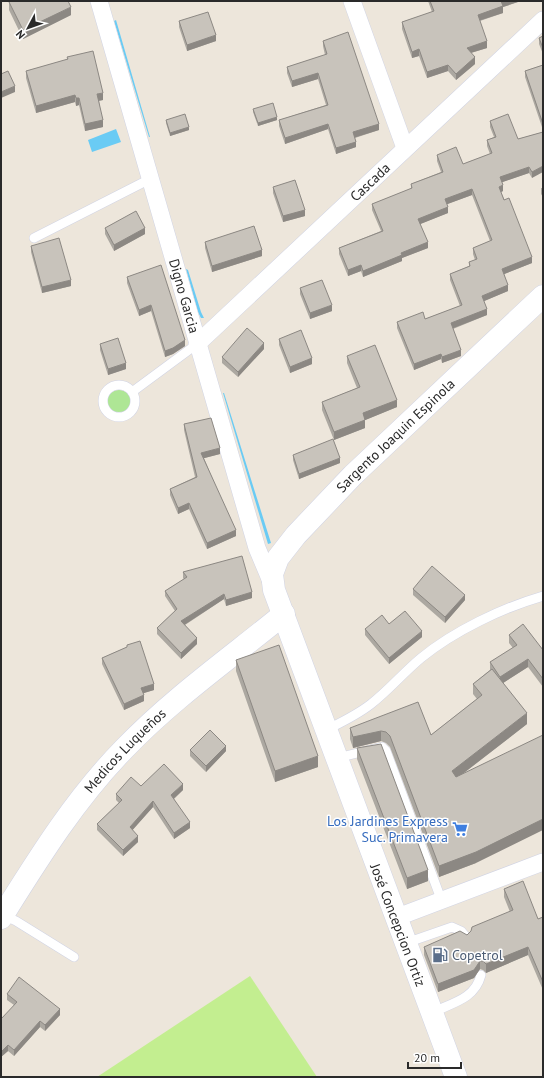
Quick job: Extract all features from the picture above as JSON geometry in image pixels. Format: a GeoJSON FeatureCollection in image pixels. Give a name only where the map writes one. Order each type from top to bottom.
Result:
{"type":"FeatureCollection","features":[{"type":"Feature","properties":{"kind":"street","name":"Digno Garcia"},"geometry":{"type":"LineString","coordinates":[[99,1],[258,548],[274,590]]}},
{"type":"Feature","properties":{"kind":"street"},"geometry":{"type":"LineString","coordinates":[[352,1],[405,148]]}},
{"type":"Feature","properties":{"kind":"street","name":"Cascada"},"geometry":{"type":"LineString","coordinates":[[198,344],[543,20]]}},
{"type":"Feature","properties":{"kind":"street","name":"Sargento Joaquin Espinola"},"geometry":{"type":"LineString","coordinates":[[274,590],[272,574],[278,558],[296,535],[353,475],[543,296]]}},
{"type":"Feature","properties":{"kind":"street","name":"José Concepcion Ortiz"},"geometry":{"type":"LineString","coordinates":[[274,590],[395,918],[456,1077]]}},
{"type":"Feature","properties":{"kind":"street","name":"Medicos Luqueños"},"geometry":{"type":"LineString","coordinates":[[2,916],[49,842],[85,793],[124,749],[163,712],[284,614]]}},
{"type":"Feature","properties":{"kind":"street"},"geometry":{"type":"LineString","coordinates":[[395,918],[441,899],[543,862]]}},
{"type":"Feature","properties":{"kind":"lane"},"geometry":{"type":"LineString","coordinates":[[34,238],[150,179]]}},
{"type":"Feature","properties":{"kind":"lane"},"geometry":{"type":"LineString","coordinates":[[132,392],[198,344]]}},
{"type":"Feature","properties":{"kind":"lane"},"geometry":{"type":"LineString","coordinates":[[326,730],[351,719],[372,704],[421,658],[448,638],[468,627],[543,596]]}},
{"type":"Feature","properties":{"kind":"lane"},"geometry":{"type":"LineString","coordinates":[[337,758],[382,748],[386,751],[441,899]]}},
{"type":"Feature","properties":{"kind":"lane"},"geometry":{"type":"LineString","coordinates":[[2,916],[16,921],[74,957]]}},
{"type":"Feature","properties":{"kind":"lane"},"geometry":{"type":"LineString","coordinates":[[405,943],[452,927],[461,931],[466,937]]}},
{"type":"Feature","properties":{"kind":"lane"},"geometry":{"type":"LineString","coordinates":[[431,1013],[471,994],[478,986],[481,975]]}},
{"type":"Feature","properties":{"kind":"green space"},"geometry":{"type":"Polygon","coordinates":[[[119,390],[128,393],[131,402],[128,411],[119,414],[110,411],[107,402],[110,393],[119,390]]]}},
{"type":"Feature","properties":{"kind":"green space"},"geometry":{"type":"Polygon","coordinates":[[[250,976],[317,1077],[97,1077],[250,976]]]}},
{"type":"Feature","properties":{"kind":"water"},"geometry":{"type":"Polygon","coordinates":[[[116,20],[150,137],[114,21],[116,20]]]}},
{"type":"Feature","properties":{"kind":"water"},"geometry":{"type":"Polygon","coordinates":[[[116,129],[121,142],[92,152],[88,140],[116,129]]]}},
{"type":"Feature","properties":{"kind":"water"},"geometry":{"type":"Polygon","coordinates":[[[186,269],[188,270],[204,318],[201,318],[198,312],[186,269]]]}},
{"type":"Feature","properties":{"kind":"water"},"geometry":{"type":"Polygon","coordinates":[[[223,393],[271,543],[268,544],[223,393]]]}},
{"type":"Feature","properties":{"kind":"building"},"geometry":{"type":"Polygon","coordinates":[[[68,1],[71,7],[23,30],[9,2],[68,1]]]}},
{"type":"Feature","properties":{"kind":"building"},"geometry":{"type":"Polygon","coordinates":[[[430,1],[501,1],[503,6],[478,15],[487,41],[467,48],[475,57],[456,74],[448,65],[427,72],[419,49],[412,52],[402,22],[434,11],[430,1]]]}},
{"type":"Feature","properties":{"kind":"building"},"geometry":{"type":"Polygon","coordinates":[[[208,12],[216,35],[187,45],[179,21],[208,12]]]}},
{"type":"Feature","properties":{"kind":"building"},"geometry":{"type":"Polygon","coordinates":[[[348,32],[379,124],[353,132],[356,142],[336,148],[328,124],[285,138],[279,120],[328,105],[318,73],[292,81],[287,67],[327,54],[323,41],[348,32]]]}},
{"type":"Feature","properties":{"kind":"building"},"geometry":{"type":"Polygon","coordinates":[[[543,36],[543,48],[539,38],[543,36]]]}},
{"type":"Feature","properties":{"kind":"building"},"geometry":{"type":"Polygon","coordinates":[[[93,51],[103,93],[97,94],[103,120],[85,124],[79,98],[76,98],[75,95],[36,106],[26,71],[68,59],[67,57],[93,51]]]}},
{"type":"Feature","properties":{"kind":"building"},"geometry":{"type":"Polygon","coordinates":[[[543,65],[543,124],[525,71],[543,65]]]}},
{"type":"Feature","properties":{"kind":"building"},"geometry":{"type":"Polygon","coordinates":[[[8,71],[15,86],[1,92],[1,74],[8,71]]]}},
{"type":"Feature","properties":{"kind":"building"},"geometry":{"type":"Polygon","coordinates":[[[273,103],[277,117],[258,123],[253,109],[273,103]]]}},
{"type":"Feature","properties":{"kind":"building"},"geometry":{"type":"Polygon","coordinates":[[[185,114],[189,127],[170,133],[166,120],[185,114]]]}},
{"type":"Feature","properties":{"kind":"building"},"geometry":{"type":"Polygon","coordinates":[[[508,114],[518,139],[543,132],[543,166],[532,172],[529,167],[500,177],[503,185],[499,187],[504,200],[509,198],[532,257],[502,269],[508,285],[482,296],[487,309],[451,323],[461,350],[442,357],[441,354],[414,364],[397,322],[423,312],[425,319],[462,305],[450,274],[470,266],[469,262],[477,259],[473,248],[492,240],[472,189],[445,199],[448,207],[418,219],[428,242],[401,253],[402,255],[363,271],[361,265],[348,270],[339,248],[383,231],[372,204],[412,188],[411,184],[443,172],[437,155],[456,147],[463,164],[492,153],[487,140],[496,137],[490,121],[508,114]]]}},
{"type":"Feature","properties":{"kind":"building"},"geometry":{"type":"Polygon","coordinates":[[[295,180],[305,210],[283,216],[273,187],[295,180]]]}},
{"type":"Feature","properties":{"kind":"building"},"geometry":{"type":"Polygon","coordinates":[[[136,211],[145,228],[114,245],[105,228],[136,211]]]}},
{"type":"Feature","properties":{"kind":"building"},"geometry":{"type":"Polygon","coordinates":[[[254,226],[262,250],[212,266],[205,242],[254,226]]]}},
{"type":"Feature","properties":{"kind":"building"},"geometry":{"type":"Polygon","coordinates":[[[59,238],[71,280],[42,287],[31,246],[59,238]]]}},
{"type":"Feature","properties":{"kind":"building"},"geometry":{"type":"Polygon","coordinates":[[[161,265],[185,340],[173,348],[165,351],[151,305],[139,310],[127,277],[161,265]]]}},
{"type":"Feature","properties":{"kind":"building"},"geometry":{"type":"Polygon","coordinates":[[[322,280],[332,305],[310,313],[300,288],[322,280]]]}},
{"type":"Feature","properties":{"kind":"building"},"geometry":{"type":"Polygon","coordinates":[[[247,328],[264,343],[238,372],[222,357],[247,328]]]}},
{"type":"Feature","properties":{"kind":"building"},"geometry":{"type":"Polygon","coordinates":[[[301,330],[312,358],[290,367],[279,339],[301,330]]]}},
{"type":"Feature","properties":{"kind":"building"},"geometry":{"type":"Polygon","coordinates":[[[118,338],[126,363],[108,369],[100,344],[118,338]]]}},
{"type":"Feature","properties":{"kind":"building"},"geometry":{"type":"Polygon","coordinates":[[[375,345],[397,400],[363,413],[365,420],[334,432],[322,402],[360,387],[347,356],[375,345]]]}},
{"type":"Feature","properties":{"kind":"building"},"geometry":{"type":"Polygon","coordinates":[[[211,418],[220,448],[201,453],[236,530],[207,543],[189,503],[178,508],[170,489],[197,477],[184,424],[211,418]]]}},
{"type":"Feature","properties":{"kind":"building"},"geometry":{"type":"Polygon","coordinates":[[[333,439],[340,458],[299,474],[293,455],[333,439]]]}},
{"type":"Feature","properties":{"kind":"building"},"geometry":{"type":"Polygon","coordinates":[[[242,556],[252,592],[226,600],[224,594],[181,621],[197,638],[181,653],[157,628],[177,609],[165,591],[187,577],[183,572],[242,556]]]}},
{"type":"Feature","properties":{"kind":"building"},"geometry":{"type":"Polygon","coordinates":[[[432,566],[465,595],[445,617],[413,589],[432,566]]]}},
{"type":"Feature","properties":{"kind":"building"},"geometry":{"type":"Polygon","coordinates":[[[405,611],[422,631],[389,658],[365,629],[382,615],[389,624],[405,611]]]}},
{"type":"Feature","properties":{"kind":"building"},"geometry":{"type":"Polygon","coordinates":[[[523,624],[543,650],[543,679],[528,659],[500,677],[490,662],[517,645],[509,635],[523,624]]]}},
{"type":"Feature","properties":{"kind":"building"},"geometry":{"type":"Polygon","coordinates":[[[140,641],[154,684],[141,688],[144,695],[124,704],[102,658],[127,647],[127,645],[140,641]]]}},
{"type":"Feature","properties":{"kind":"building"},"geometry":{"type":"Polygon","coordinates":[[[279,645],[318,756],[275,771],[236,660],[279,645]]]}},
{"type":"Feature","properties":{"kind":"building"},"geometry":{"type":"Polygon","coordinates":[[[492,669],[527,713],[452,771],[456,777],[543,735],[543,819],[476,852],[439,866],[390,736],[386,732],[381,731],[353,737],[350,728],[418,702],[431,735],[482,695],[473,684],[492,669]]]}},
{"type":"Feature","properties":{"kind":"building"},"geometry":{"type":"Polygon","coordinates":[[[210,730],[226,746],[206,766],[190,750],[210,730]]]}},
{"type":"Feature","properties":{"kind":"building"},"geometry":{"type":"Polygon","coordinates":[[[381,744],[428,870],[407,878],[357,748],[381,744]]]}},
{"type":"Feature","properties":{"kind":"building"},"geometry":{"type":"Polygon","coordinates":[[[164,764],[183,784],[171,795],[190,822],[174,833],[153,801],[130,827],[138,836],[123,850],[97,824],[122,800],[116,794],[131,777],[141,786],[164,764]]]}},
{"type":"Feature","properties":{"kind":"building"},"geometry":{"type":"Polygon","coordinates":[[[523,881],[538,919],[543,917],[543,982],[528,947],[486,964],[483,961],[480,961],[474,970],[438,984],[424,947],[460,931],[467,935],[471,931],[472,927],[513,910],[504,889],[523,881]]]}},
{"type":"Feature","properties":{"kind":"building"},"geometry":{"type":"Polygon","coordinates":[[[19,977],[60,1009],[45,1025],[40,1021],[14,1050],[8,1045],[1,1052],[1,1019],[17,1002],[7,994],[19,977]]]}},
{"type":"Feature","properties":{"kind":"place","name":"Los Jardines Express Suc. Primavera"},"geometry":{"type":"Point","coordinates":[460,829]}},
{"type":"Feature","properties":{"kind":"place","name":"Copetrol"},"geometry":{"type":"Point","coordinates":[440,955]}}]}
